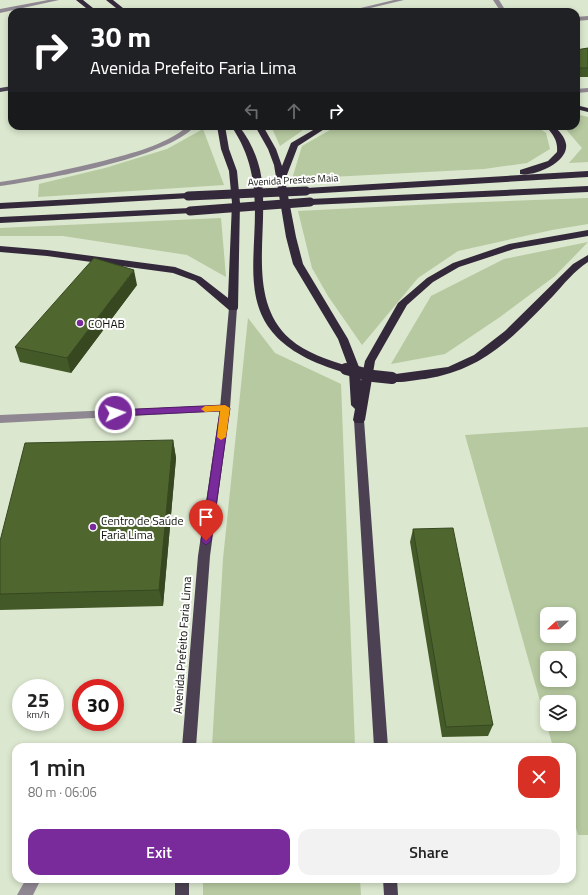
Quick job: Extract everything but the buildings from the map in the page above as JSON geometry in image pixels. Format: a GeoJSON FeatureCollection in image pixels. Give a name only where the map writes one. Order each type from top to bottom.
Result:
{"type":"FeatureCollection","features":[{"type":"Feature","properties":{"kind":"highway"},"geometry":{"type":"LineString","coordinates":[[80,0],[90,8]]}},
{"type":"Feature","properties":{"kind":"highway"},"geometry":{"type":"LineString","coordinates":[[109,0],[120,8]]}},
{"type":"Feature","properties":{"kind":"highway"},"geometry":{"type":"LineString","coordinates":[[222,130],[233,171],[236,203],[233,308]]}},
{"type":"Feature","properties":{"kind":"highway"},"geometry":{"type":"LineString","coordinates":[[238,130],[253,157],[258,178],[259,226],[257,284],[266,317],[280,335],[301,352],[346,369],[373,376],[392,378],[435,373],[466,364],[486,352],[509,334],[574,267],[588,258]]}},
{"type":"Feature","properties":{"kind":"highway"},"geometry":{"type":"LineString","coordinates":[[261,130],[272,149],[278,165],[290,237],[298,264],[343,339],[354,367],[359,420]]}},
{"type":"Feature","properties":{"kind":"highway"},"geometry":{"type":"LineString","coordinates":[[281,182],[294,144],[318,130]]}},
{"type":"Feature","properties":{"kind":"highway"},"geometry":{"type":"LineString","coordinates":[[490,180],[535,170],[560,157],[563,144],[560,136],[554,130]]}},
{"type":"Feature","properties":{"kind":"highway","name":"Avenida Prestes Maia"},"geometry":{"type":"LineString","coordinates":[[0,206],[306,191],[588,174]]}},
{"type":"Feature","properties":{"kind":"highway","name":"Avenida Prestes Maia"},"geometry":{"type":"LineString","coordinates":[[0,220],[190,211],[310,202],[588,189]]}},
{"type":"Feature","properties":{"kind":"highway"},"geometry":{"type":"LineString","coordinates":[[0,200],[26,205]]}},
{"type":"Feature","properties":{"kind":"highway"},"geometry":{"type":"LineString","coordinates":[[359,420],[370,361],[404,303],[430,280],[456,265],[512,246],[588,233]]}},
{"type":"Feature","properties":{"kind":"highway"},"geometry":{"type":"LineString","coordinates":[[0,249],[47,253],[175,270],[198,279],[233,308]]}},
{"type":"Feature","properties":{"kind":"main road","name":"Avenida Prefeito Faria Lima"},"geometry":{"type":"LineString","coordinates":[[189,743],[204,556],[225,408],[233,308]]}},
{"type":"Feature","properties":{"kind":"main road"},"geometry":{"type":"LineString","coordinates":[[359,420],[381,743]]}},
{"type":"Feature","properties":{"kind":"main road"},"geometry":{"type":"LineString","coordinates":[[182,883],[182,895]]}},
{"type":"Feature","properties":{"kind":"main road"},"geometry":{"type":"LineString","coordinates":[[390,883],[391,895]]}},
{"type":"Feature","properties":{"kind":"street"},"geometry":{"type":"LineString","coordinates":[[15,8],[56,0]]}},
{"type":"Feature","properties":{"kind":"street"},"geometry":{"type":"LineString","coordinates":[[365,8],[401,0]]}},
{"type":"Feature","properties":{"kind":"street"},"geometry":{"type":"LineString","coordinates":[[496,0],[502,8]]}},
{"type":"Feature","properties":{"kind":"street"},"geometry":{"type":"LineString","coordinates":[[0,184],[64,172],[143,151],[166,144],[188,130]]}},
{"type":"Feature","properties":{"kind":"street"},"geometry":{"type":"LineString","coordinates":[[0,419],[225,408]]}},
{"type":"Feature","properties":{"kind":"street"},"geometry":{"type":"LineString","coordinates":[[24,895],[32,883]]}},
{"type":"Feature","properties":{"kind":"green space"},"geometry":{"type":"Polygon","coordinates":[[[580,115],[588,117],[588,162],[569,163],[582,148],[566,130],[580,130],[580,115]]]}},
{"type":"Feature","properties":{"kind":"green space"},"geometry":{"type":"Polygon","coordinates":[[[203,130],[224,185],[38,197],[39,184],[105,168],[167,149],[203,130]]]}},
{"type":"Feature","properties":{"kind":"green space"},"geometry":{"type":"Polygon","coordinates":[[[273,130],[303,130],[280,146],[273,130]]]}},
{"type":"Feature","properties":{"kind":"green space"},"geometry":{"type":"Polygon","coordinates":[[[330,130],[542,130],[546,133],[550,149],[527,163],[484,169],[292,179],[302,146],[330,130]]]}},
{"type":"Feature","properties":{"kind":"green space"},"geometry":{"type":"Polygon","coordinates":[[[588,198],[588,224],[552,230],[458,251],[418,278],[362,345],[328,296],[312,268],[298,211],[456,203],[588,198]]]}},
{"type":"Feature","properties":{"kind":"green space"},"geometry":{"type":"Polygon","coordinates":[[[221,218],[226,277],[187,255],[63,236],[0,236],[0,228],[221,218]]]}},
{"type":"Feature","properties":{"kind":"green space"},"geometry":{"type":"Polygon","coordinates":[[[588,242],[555,276],[500,317],[445,354],[391,364],[431,296],[504,259],[588,242]]]}},
{"type":"Feature","properties":{"kind":"green space"},"geometry":{"type":"Polygon","coordinates":[[[248,318],[275,353],[341,384],[355,743],[212,743],[223,559],[248,318]]]}},
{"type":"Feature","properties":{"kind":"green space"},"geometry":{"type":"Polygon","coordinates":[[[588,427],[588,835],[578,835],[576,828],[576,743],[552,743],[548,731],[576,731],[576,695],[540,695],[540,701],[465,435],[588,427]]]}},
{"type":"Feature","properties":{"kind":"green space"},"geometry":{"type":"Polygon","coordinates":[[[203,883],[360,883],[361,895],[203,895],[203,883]]]}},
{"type":"Feature","properties":{"kind":"slow traffic"},"geometry":{"type":"LineString","coordinates":[[205,409],[225,408],[221,437]]}},
{"type":"Feature","properties":{"kind":"place","name":"COHAB"},"geometry":{"type":"Point","coordinates":[80,323]}},
{"type":"Feature","properties":{"kind":"place","name":"Centro de Saúde Faria Lima"},"geometry":{"type":"Point","coordinates":[93,527]}},
{"type":"Feature","properties":{"kind":"route"},"geometry":{"type":"LineString","coordinates":[[115,413],[225,408],[206,541]]}}]}
